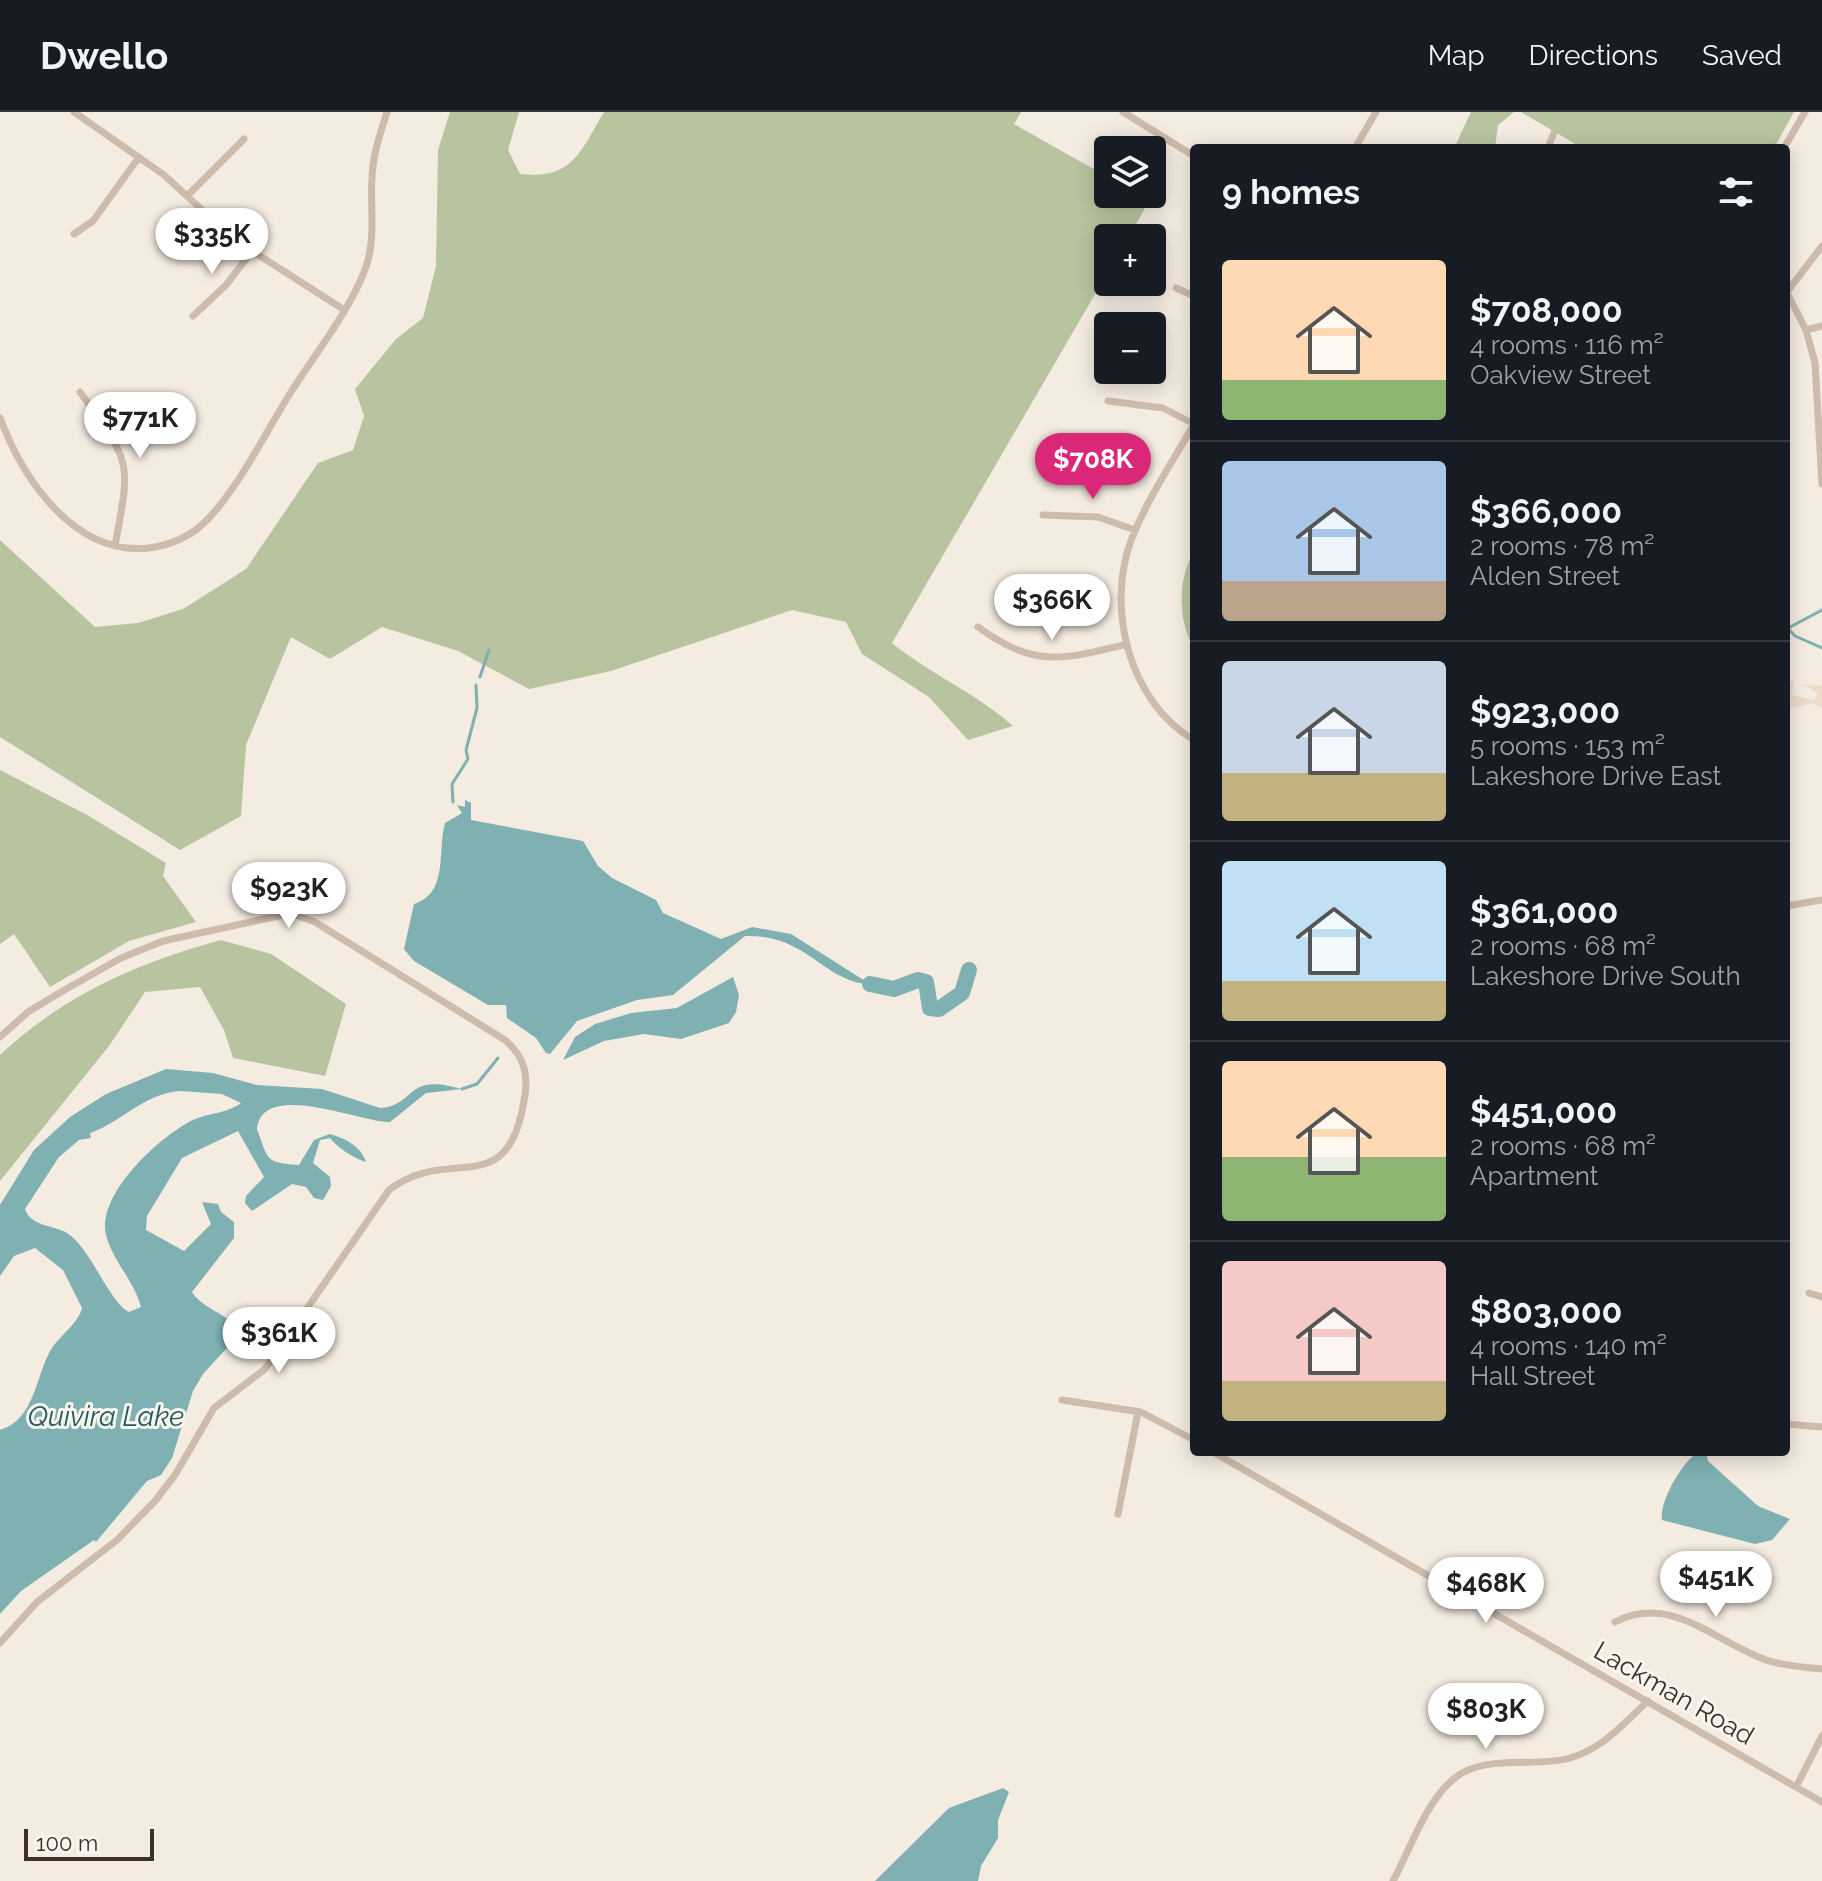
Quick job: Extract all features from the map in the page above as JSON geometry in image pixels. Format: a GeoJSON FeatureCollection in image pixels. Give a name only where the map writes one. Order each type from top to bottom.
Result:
{"type":"FeatureCollection","features":[{"type":"Feature","properties":{"kind":"street"},"geometry":{"type":"LineString","coordinates":[[74,112],[139,157],[226,233],[343,309]]}},
{"type":"Feature","properties":{"kind":"street"},"geometry":{"type":"LineString","coordinates":[[0,418],[25,470],[63,516],[79,530],[115,546],[157,547],[187,536],[208,518],[359,283],[370,254],[373,164],[387,112]]}},
{"type":"Feature","properties":{"kind":"street"},"geometry":{"type":"LineString","coordinates":[[1123,112],[1190,154]]}},
{"type":"Feature","properties":{"kind":"street"},"geometry":{"type":"LineString","coordinates":[[1357,144],[1376,112]]}},
{"type":"Feature","properties":{"kind":"street"},"geometry":{"type":"LineString","coordinates":[[1786,144],[1805,112]]}},
{"type":"Feature","properties":{"kind":"street"},"geometry":{"type":"LineString","coordinates":[[1550,144],[1554,133]]}},
{"type":"Feature","properties":{"kind":"street"},"geometry":{"type":"LineString","coordinates":[[187,196],[244,139]]}},
{"type":"Feature","properties":{"kind":"street"},"geometry":{"type":"LineString","coordinates":[[74,234],[93,221],[139,157]]}},
{"type":"Feature","properties":{"kind":"street"},"geometry":{"type":"LineString","coordinates":[[1790,286],[1822,246]]}},
{"type":"Feature","properties":{"kind":"street"},"geometry":{"type":"LineString","coordinates":[[193,316],[226,285],[252,251]]}},
{"type":"Feature","properties":{"kind":"street"},"geometry":{"type":"LineString","coordinates":[[1176,288],[1190,294]]}},
{"type":"Feature","properties":{"kind":"street"},"geometry":{"type":"LineString","coordinates":[[1790,299],[1806,330],[1815,363],[1822,484]]}},
{"type":"Feature","properties":{"kind":"street"},"geometry":{"type":"LineString","coordinates":[[1806,330],[1822,326]]}},
{"type":"Feature","properties":{"kind":"street"},"geometry":{"type":"LineString","coordinates":[[80,392],[121,452],[127,469],[127,491],[115,546]]}},
{"type":"Feature","properties":{"kind":"street"},"geometry":{"type":"LineString","coordinates":[[1108,401],[1155,406],[1190,422]]}},
{"type":"Feature","properties":{"kind":"street"},"geometry":{"type":"LineString","coordinates":[[1190,431],[1135,530],[1124,579],[1122,619],[1127,644],[1144,690],[1169,723],[1190,737]]}},
{"type":"Feature","properties":{"kind":"street"},"geometry":{"type":"LineString","coordinates":[[1043,515],[1098,517],[1135,530]]}},
{"type":"Feature","properties":{"kind":"street"},"geometry":{"type":"LineString","coordinates":[[978,627],[1005,647],[1032,657],[1060,658],[1127,644]]}},
{"type":"Feature","properties":{"kind":"street"},"geometry":{"type":"LineString","coordinates":[[1790,905],[1822,900]]}},
{"type":"Feature","properties":{"kind":"street"},"geometry":{"type":"LineString","coordinates":[[0,1037],[28,1012],[142,949],[202,931],[296,915],[315,922],[513,1047],[526,1076],[518,1136],[501,1158],[487,1164],[429,1170],[412,1175],[389,1190],[265,1369],[214,1408],[175,1475],[155,1501],[117,1540],[37,1602],[0,1643]]}},
{"type":"Feature","properties":{"kind":"street"},"geometry":{"type":"LineString","coordinates":[[1809,1293],[1822,1297]]}},
{"type":"Feature","properties":{"kind":"street"},"geometry":{"type":"LineString","coordinates":[[1062,1400],[1138,1412],[1190,1438]]}},
{"type":"Feature","properties":{"kind":"street"},"geometry":{"type":"LineString","coordinates":[[1118,1514],[1138,1412]]}},
{"type":"Feature","properties":{"kind":"street"},"geometry":{"type":"LineString","coordinates":[[1790,1424],[1822,1427]]}},
{"type":"Feature","properties":{"kind":"street","name":"Lackman Road"},"geometry":{"type":"LineString","coordinates":[[1220,1456],[1822,1802]]}},
{"type":"Feature","properties":{"kind":"street"},"geometry":{"type":"LineString","coordinates":[[1615,1622],[1643,1611],[1665,1612],[1768,1661],[1822,1669]]}},
{"type":"Feature","properties":{"kind":"street"},"geometry":{"type":"LineString","coordinates":[[1393,1881],[1436,1800],[1454,1778],[1481,1767],[1555,1762],[1582,1754],[1605,1742],[1648,1701]]}},
{"type":"Feature","properties":{"kind":"street"},"geometry":{"type":"LineString","coordinates":[[1796,1787],[1822,1736]]}},
{"type":"Feature","properties":{"kind":"green space"},"geometry":{"type":"Polygon","coordinates":[[[450,112],[519,112],[508,150],[520,174],[538,175],[564,168],[573,160],[604,112],[1021,112],[1014,124],[1094,169],[1094,208],[1145,208],[1136,224],[1094,224],[1094,296],[892,643],[984,703],[1013,726],[968,740],[929,697],[862,654],[846,622],[792,610],[611,671],[529,689],[458,651],[382,627],[330,659],[291,637],[246,745],[241,816],[180,850],[0,737],[0,540],[95,627],[138,623],[183,609],[246,569],[318,463],[353,450],[364,416],[355,389],[396,339],[423,318],[436,266],[438,150],[450,112]]]}},
{"type":"Feature","properties":{"kind":"green space"},"geometry":{"type":"Polygon","coordinates":[[[1471,112],[1514,112],[1498,125],[1496,144],[1456,144],[1471,112]]]}},
{"type":"Feature","properties":{"kind":"green space"},"geometry":{"type":"Polygon","coordinates":[[[1521,112],[1794,112],[1776,144],[1575,144],[1521,112]]]}},
{"type":"Feature","properties":{"kind":"green space"},"geometry":{"type":"Polygon","coordinates":[[[1190,559],[1190,639],[1182,613],[1182,587],[1190,559]]]}},
{"type":"Feature","properties":{"kind":"green space"},"geometry":{"type":"Polygon","coordinates":[[[0,770],[89,816],[166,863],[163,876],[196,922],[129,941],[50,987],[14,934],[0,944],[0,770]]]}},
{"type":"Feature","properties":{"kind":"green space"},"geometry":{"type":"Polygon","coordinates":[[[221,940],[271,954],[346,1004],[325,1076],[233,1058],[224,1030],[200,987],[145,992],[109,1046],[0,1181],[0,1055],[76,998],[160,959],[221,940]]]}},
{"type":"Feature","properties":{"kind":"shaded area"},"geometry":{"type":"Polygon","coordinates":[[[1790,680],[1794,681],[1792,695],[1815,700],[1817,693],[1803,684],[1822,686],[1822,708],[1812,703],[1790,708],[1790,680]]]}},
{"type":"Feature","properties":{"kind":"water"},"geometry":{"type":"Polygon","coordinates":[[[465,800],[471,803],[471,820],[583,841],[598,866],[612,878],[656,900],[663,913],[721,939],[752,927],[791,934],[870,984],[840,976],[785,943],[767,937],[745,936],[673,995],[637,1000],[577,1021],[550,1054],[546,1053],[536,1038],[507,1018],[506,1005],[488,1005],[414,961],[404,949],[414,904],[425,899],[437,881],[445,823],[462,813],[457,805],[465,807],[465,800]]]}},
{"type":"Feature","properties":{"kind":"water"},"geometry":{"type":"Polygon","coordinates":[[[733,977],[739,995],[736,1012],[729,1023],[681,1039],[644,1034],[604,1041],[563,1060],[575,1037],[595,1024],[631,1013],[677,1008],[733,977]]]}},
{"type":"Feature","properties":{"kind":"water","name":"Quivira Lake"},"geometry":{"type":"Polygon","coordinates":[[[166,1069],[213,1073],[257,1085],[322,1089],[380,1108],[392,1106],[413,1091],[430,1084],[462,1089],[426,1093],[390,1122],[294,1105],[276,1107],[263,1114],[257,1129],[267,1154],[274,1161],[299,1165],[314,1140],[330,1134],[347,1141],[361,1152],[366,1162],[346,1152],[330,1138],[320,1140],[313,1163],[330,1177],[331,1186],[323,1200],[314,1198],[306,1187],[292,1184],[252,1211],[245,1203],[246,1196],[264,1177],[238,1131],[182,1158],[147,1216],[146,1230],[184,1251],[211,1224],[202,1202],[218,1204],[221,1212],[234,1222],[234,1238],[192,1292],[238,1328],[236,1338],[203,1374],[193,1391],[172,1458],[161,1475],[147,1481],[96,1542],[94,1540],[21,1591],[0,1614],[0,1430],[12,1424],[28,1406],[52,1348],[74,1323],[82,1308],[63,1270],[35,1248],[14,1256],[0,1276],[0,1205],[34,1150],[70,1117],[106,1094],[166,1069]],[[167,1093],[90,1133],[91,1138],[79,1140],[59,1157],[25,1209],[32,1219],[61,1230],[75,1240],[114,1297],[129,1312],[141,1307],[106,1235],[106,1219],[111,1203],[132,1170],[176,1130],[189,1122],[241,1103],[222,1094],[167,1093]]]}},
{"type":"Feature","properties":{"kind":"water"},"geometry":{"type":"Polygon","coordinates":[[[1707,1456],[1708,1461],[1758,1506],[1790,1519],[1772,1540],[1755,1544],[1662,1520],[1664,1503],[1673,1483],[1692,1457],[1707,1456]]]}},
{"type":"Feature","properties":{"kind":"water"},"geometry":{"type":"Polygon","coordinates":[[[1003,1788],[1009,1792],[998,1820],[998,1838],[981,1866],[978,1881],[875,1881],[949,1808],[1003,1788]]]}},
{"type":"Feature","properties":{"kind":"waterway"},"geometry":{"type":"LineString","coordinates":[[1790,627],[1822,610]]}},
{"type":"Feature","properties":{"kind":"waterway"},"geometry":{"type":"LineString","coordinates":[[1790,630],[1795,636],[1822,648]]}},
{"type":"Feature","properties":{"kind":"waterway"},"geometry":{"type":"LineString","coordinates":[[480,677],[489,650]]}},
{"type":"Feature","properties":{"kind":"waterway"},"geometry":{"type":"LineString","coordinates":[[453,802],[452,784],[468,759],[466,750],[477,708],[476,685]]}},
{"type":"Feature","properties":{"kind":"waterway"},"geometry":{"type":"LineString","coordinates":[[870,984],[894,989],[918,980],[926,982],[930,1008],[939,1009],[962,993],[969,970]]}},
{"type":"Feature","properties":{"kind":"waterway"},"geometry":{"type":"LineString","coordinates":[[462,1089],[477,1084],[498,1058]]}}]}
